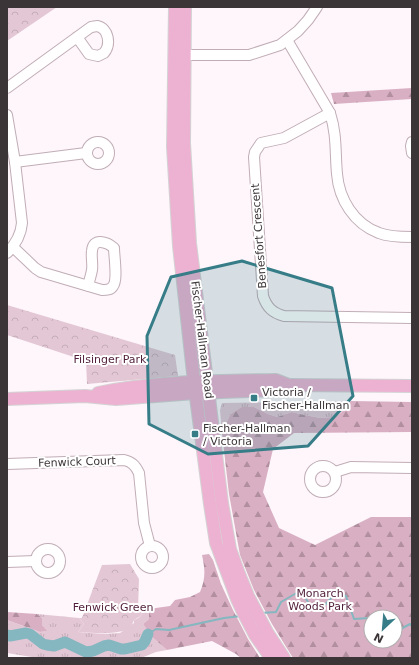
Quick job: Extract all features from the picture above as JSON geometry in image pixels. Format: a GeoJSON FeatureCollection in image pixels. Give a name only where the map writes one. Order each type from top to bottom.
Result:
{"type":"FeatureCollection","features":[{"type":"Feature","properties":{"kind":"main road","name":"Fischer-Hallman Road"},"geometry":{"type":"LineString","coordinates":[[175,7],[173,147],[179,246],[194,387],[216,543],[243,597]]}},
{"type":"Feature","properties":{"kind":"main road","name":"Fischer-Hallman Road"},"geometry":{"type":"LineString","coordinates":[[185,7],[184,143],[190,242],[226,531],[232,555],[239,574],[243,597],[243,612],[261,634],[284,658]]}},
{"type":"Feature","properties":{"kind":"main road"},"geometry":{"type":"LineString","coordinates":[[7,399],[85,396],[116,399],[194,387],[275,390],[288,385],[412,386]]}},
{"type":"Feature","properties":{"kind":"main road","name":"Fischer-Hallman Road"},"geometry":{"type":"LineString","coordinates":[[261,634],[271,658]]}},
{"type":"Feature","properties":{"kind":"street"},"geometry":{"type":"LineString","coordinates":[[184,55],[249,55],[280,45],[303,26],[317,7]]}},
{"type":"Feature","properties":{"kind":"street"},"geometry":{"type":"LineString","coordinates":[[7,88],[78,37]]}},
{"type":"Feature","properties":{"kind":"street"},"geometry":{"type":"LineString","coordinates":[[287,40],[330,113],[334,125],[338,185],[341,196],[349,209],[359,222],[379,233],[396,237],[412,237]]}},
{"type":"Feature","properties":{"kind":"street","name":"Benesfort Crescent"},"geometry":{"type":"LineString","coordinates":[[330,113],[284,138],[261,143],[255,152],[254,157],[263,296],[266,304],[273,312],[284,316],[412,318]]}},
{"type":"Feature","properties":{"kind":"street"},"geometry":{"type":"LineString","coordinates":[[7,115],[15,162],[22,223],[22,230],[10,250],[41,272],[88,286],[102,290],[107,290],[113,286],[116,281],[114,248],[108,243],[99,242],[94,245],[92,249],[92,269],[88,286]]}},
{"type":"Feature","properties":{"kind":"street"},"geometry":{"type":"LineString","coordinates":[[412,142],[412,153]]}},
{"type":"Feature","properties":{"kind":"street"},"geometry":{"type":"LineString","coordinates":[[15,162],[86,153]]}},
{"type":"Feature","properties":{"kind":"street","name":"Fenwick Court"},"geometry":{"type":"LineString","coordinates":[[7,464],[124,460],[131,462],[139,473],[144,523],[150,546]]}},
{"type":"Feature","properties":{"kind":"street"},"geometry":{"type":"LineString","coordinates":[[335,472],[351,467],[412,468]]}},
{"type":"Feature","properties":{"kind":"street"},"geometry":{"type":"LineString","coordinates":[[7,562],[36,561]]}},
{"type":"Feature","properties":{"kind":"highlighted area"},"geometry":{"type":"Polygon","coordinates":[[[242,261],[332,288],[353,396],[308,446],[208,454],[149,424],[147,336],[171,277],[242,261]]]}},
{"type":"Feature","properties":{"kind":"green space"},"geometry":{"type":"Polygon","coordinates":[[[7,7],[57,7],[7,41],[7,7]]]}},
{"type":"Feature","properties":{"kind":"green space"},"geometry":{"type":"Polygon","coordinates":[[[412,88],[412,99],[334,104],[331,93],[412,88]]]}},
{"type":"Feature","properties":{"kind":"green space","name":"Filsinger Park"},"geometry":{"type":"Polygon","coordinates":[[[7,305],[175,355],[178,376],[87,384],[86,361],[7,335],[7,305]]]}},
{"type":"Feature","properties":{"kind":"green space"},"geometry":{"type":"Polygon","coordinates":[[[351,401],[341,413],[334,417],[320,418],[292,412],[277,417],[254,407],[230,415],[222,433],[220,410],[222,403],[351,401]]]}},
{"type":"Feature","properties":{"kind":"green space","name":"Monarch Woods Park"},"geometry":{"type":"Polygon","coordinates":[[[351,401],[412,402],[412,432],[294,433],[273,449],[263,492],[279,528],[315,545],[371,517],[412,517],[412,658],[293,658],[272,624],[254,590],[240,555],[229,494],[222,433],[230,415],[242,407],[254,407],[277,417],[292,412],[320,418],[334,417],[341,413],[351,401]]]}},
{"type":"Feature","properties":{"kind":"green space"},"geometry":{"type":"Polygon","coordinates":[[[209,554],[213,560],[221,584],[233,610],[260,658],[241,658],[212,641],[167,650],[151,636],[143,624],[149,619],[149,609],[170,606],[175,600],[190,597],[200,592],[204,574],[202,555],[209,554]]]}},
{"type":"Feature","properties":{"kind":"green space","name":"Fenwick Green"},"geometry":{"type":"Polygon","coordinates":[[[130,564],[139,579],[138,610],[142,610],[141,615],[134,620],[130,629],[124,631],[104,633],[78,632],[84,624],[79,618],[82,618],[102,565],[130,564]]]}},
{"type":"Feature","properties":{"kind":"green space"},"geometry":{"type":"Polygon","coordinates":[[[149,609],[149,619],[143,624],[151,636],[167,650],[156,652],[141,658],[38,658],[7,653],[7,620],[40,632],[46,631],[42,625],[42,618],[37,614],[79,618],[84,624],[78,632],[104,634],[120,633],[134,623],[134,620],[142,614],[142,610],[149,609]]]}},
{"type":"Feature","properties":{"kind":"green space"},"geometry":{"type":"Polygon","coordinates":[[[7,612],[37,614],[42,618],[42,625],[47,631],[40,632],[7,620],[7,612]]]}},
{"type":"Feature","properties":{"kind":"waterway"},"geometry":{"type":"LineString","coordinates":[[261,613],[276,612],[281,602],[300,591],[311,606],[321,609],[336,593],[346,596],[354,619],[363,618]]}},
{"type":"Feature","properties":{"kind":"waterway"},"geometry":{"type":"LineString","coordinates":[[148,634],[156,629],[169,630],[224,618],[241,616]]}},
{"type":"Feature","properties":{"kind":"waterway"},"geometry":{"type":"LineString","coordinates":[[403,628],[410,624],[412,626]]}},
{"type":"Feature","properties":{"kind":"waterway"},"geometry":{"type":"LineString","coordinates":[[7,635],[10,636],[26,633],[30,634],[43,644],[54,646],[65,642],[86,652],[109,645],[121,649],[142,645],[148,634]]}},
{"type":"Feature","properties":{"kind":"place","name":"Victoria / Fischer-Hallman"},"geometry":{"type":"Point","coordinates":[254,398]}},
{"type":"Feature","properties":{"kind":"place","name":"Fischer-Hallman / Victoria"},"geometry":{"type":"Point","coordinates":[195,434]}}]}
